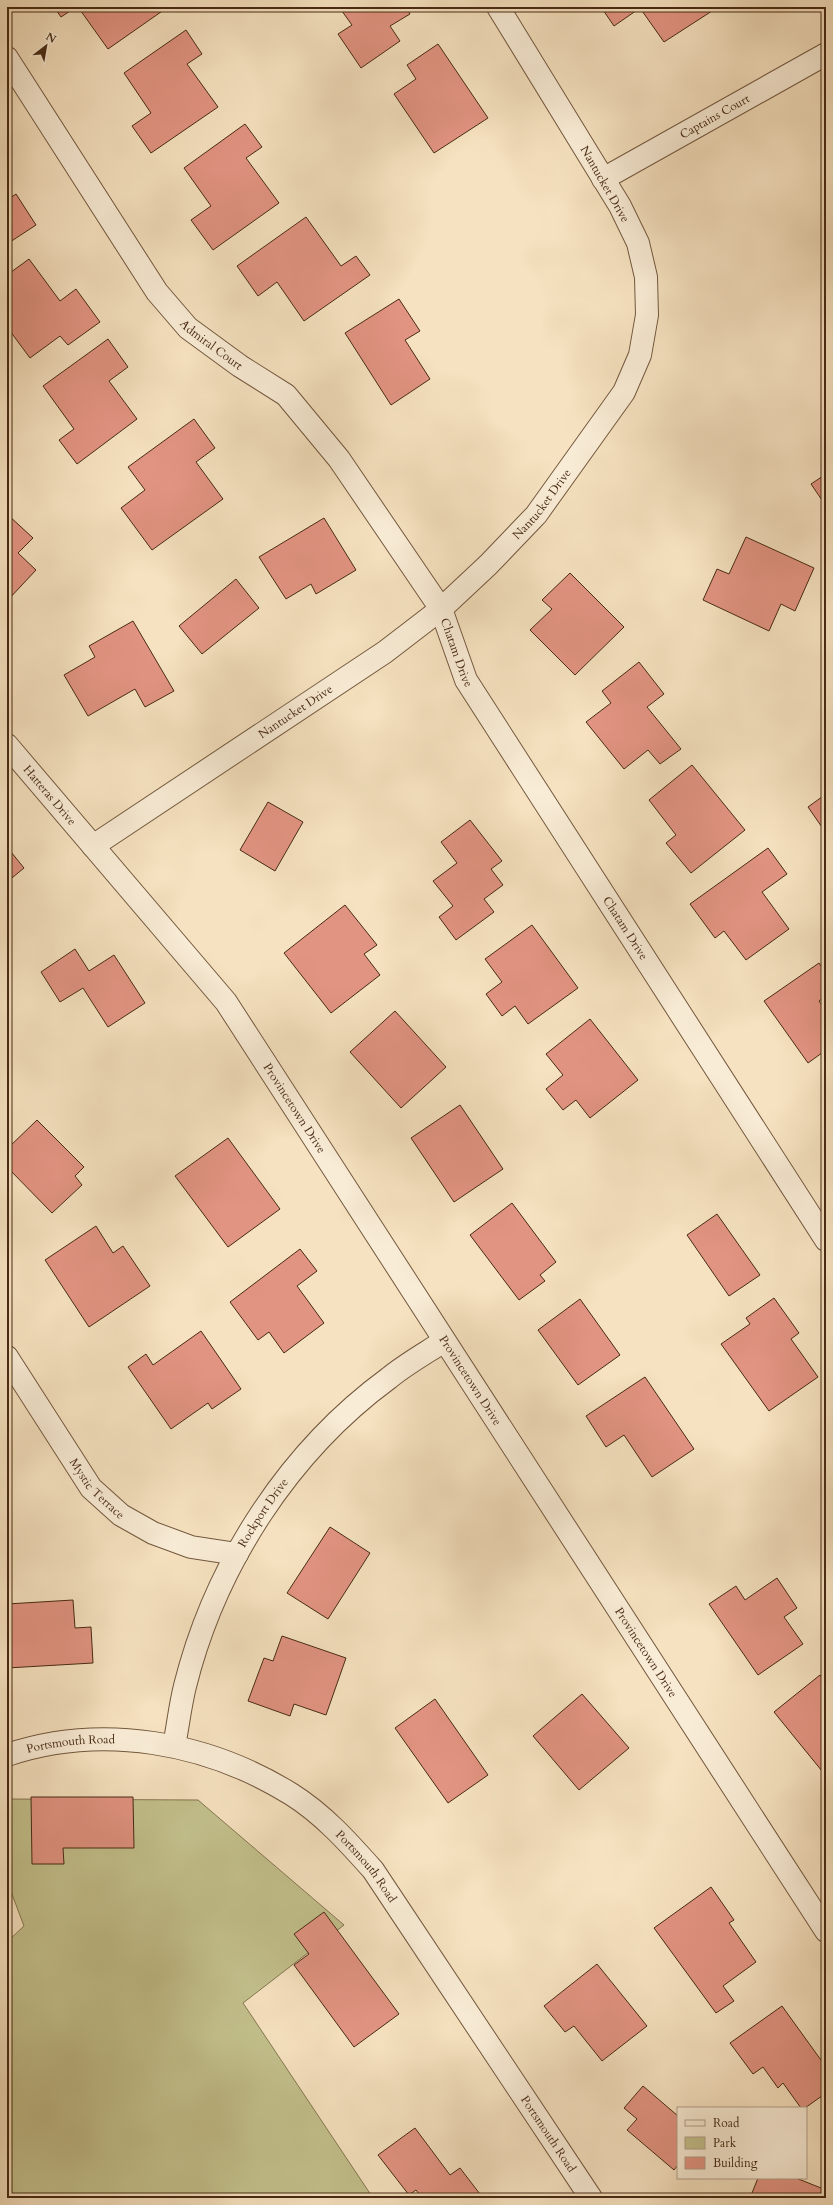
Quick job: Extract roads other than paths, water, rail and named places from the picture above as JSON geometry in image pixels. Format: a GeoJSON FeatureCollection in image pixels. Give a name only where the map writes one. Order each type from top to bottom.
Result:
{"type":"FeatureCollection","features":[{"type":"Feature","properties":{"kind":"street","name":"Nantucket Drive"},"geometry":{"type":"LineString","coordinates":[[93,846],[385,652],[442,609],[488,565],[536,515],[624,392],[640,355],[647,315],[646,277],[638,243],[620,206],[498,7]]}},
{"type":"Feature","properties":{"kind":"street","name":"Captains Court"},"geometry":{"type":"LineString","coordinates":[[603,179],[826,54]]}},
{"type":"Feature","properties":{"kind":"street","name":"Admiral Court"},"geometry":{"type":"LineString","coordinates":[[7,58],[157,292],[188,328],[240,366],[286,396],[339,459],[442,609]]}},
{"type":"Feature","properties":{"kind":"street","name":"Chatam Drive"},"geometry":{"type":"LineString","coordinates":[[442,609],[466,680],[826,1240]]}},
{"type":"Feature","properties":{"kind":"street","name":"Hatteras Drive"},"geometry":{"type":"LineString","coordinates":[[7,745],[93,846]]}},
{"type":"Feature","properties":{"kind":"street","name":"Provincetown Drive"},"geometry":{"type":"LineString","coordinates":[[93,846],[226,1002],[826,1931]]}},
{"type":"Feature","properties":{"kind":"street","name":"Rockport Drive"},"geometry":{"type":"LineString","coordinates":[[174,1746],[185,1686],[209,1613],[237,1554],[257,1519],[292,1472],[337,1422],[388,1378],[444,1341]]}},
{"type":"Feature","properties":{"kind":"street","name":"Mystic Terrace"},"geometry":{"type":"LineString","coordinates":[[7,1357],[91,1488],[121,1515],[153,1533],[191,1547],[237,1554]]}},
{"type":"Feature","properties":{"kind":"street","name":"Portsmouth Road"},"geometry":{"type":"LineString","coordinates":[[7,1755],[23,1750],[69,1741],[122,1739],[174,1746],[197,1751],[246,1769],[292,1794],[333,1827],[373,1870],[590,2198]]}}]}
